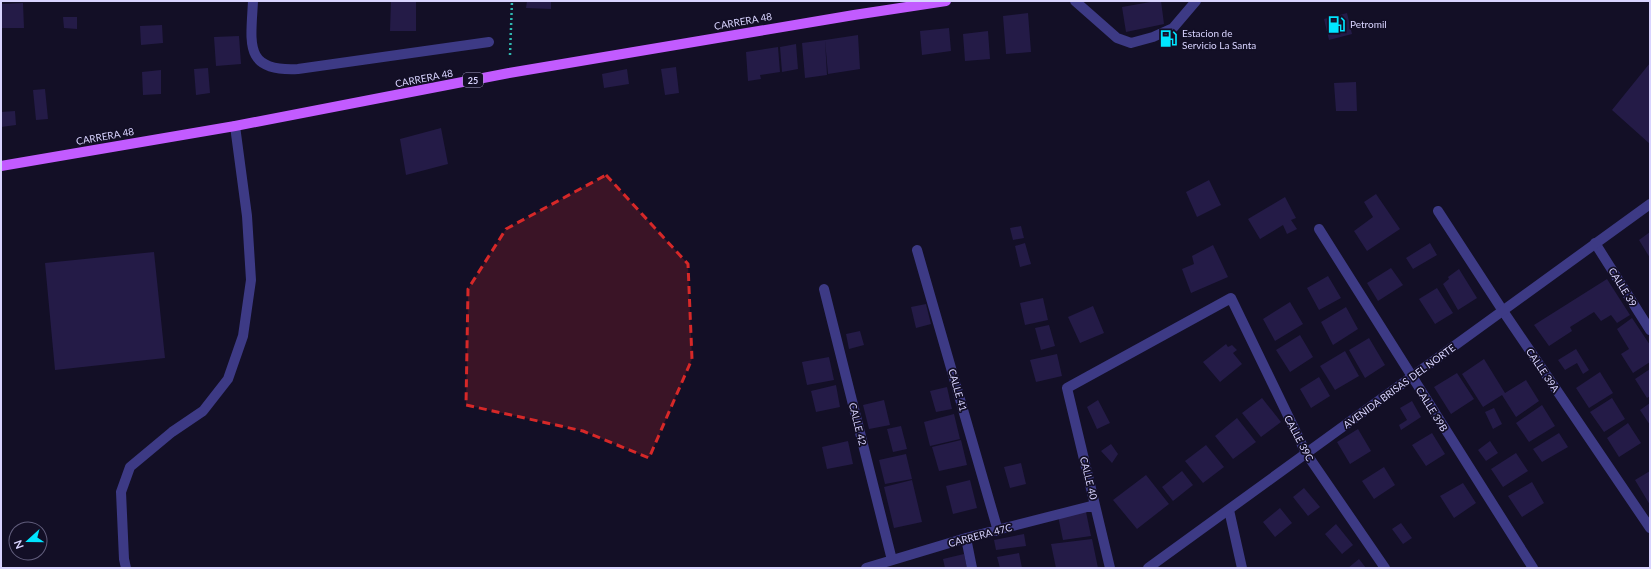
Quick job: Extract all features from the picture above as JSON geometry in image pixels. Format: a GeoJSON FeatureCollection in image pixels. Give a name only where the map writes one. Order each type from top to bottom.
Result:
{"type":"FeatureCollection","features":[{"type":"Feature","properties":{"kind":"main road","name":"CARRERA 48"},"geometry":{"type":"LineString","coordinates":[[1,166],[235,126],[509,73],[854,14],[946,1]]}},
{"type":"Feature","properties":{"kind":"street"},"geometry":{"type":"LineString","coordinates":[[253,1],[251,42],[256,57],[266,66],[281,70],[298,69],[489,42]]}},
{"type":"Feature","properties":{"kind":"street"},"geometry":{"type":"LineString","coordinates":[[1076,1],[1117,38],[1131,43],[1153,37],[1173,28],[1196,1]]}},
{"type":"Feature","properties":{"kind":"street"},"geometry":{"type":"LineString","coordinates":[[126,568],[124,559],[121,492],[130,467],[172,432],[203,411],[228,379],[243,336],[251,280],[247,216],[235,126]]}},
{"type":"Feature","properties":{"kind":"street","name":"AVENIDA BRISAS DEL NORTE"},"geometry":{"type":"LineString","coordinates":[[1148,568],[1650,204]]}},
{"type":"Feature","properties":{"kind":"street","name":"CALLE 39A"},"geometry":{"type":"LineString","coordinates":[[1438,211],[1503,311],[1650,528]]}},
{"type":"Feature","properties":{"kind":"street","name":"CALLE 39B"},"geometry":{"type":"LineString","coordinates":[[1319,229],[1533,568]]}},
{"type":"Feature","properties":{"kind":"street","name":"CALLE 39"},"geometry":{"type":"LineString","coordinates":[[1595,244],[1650,330]]}},
{"type":"Feature","properties":{"kind":"street","name":"CALLE 41"},"geometry":{"type":"LineString","coordinates":[[917,250],[998,531]]}},
{"type":"Feature","properties":{"kind":"street","name":"CALLE 42"},"geometry":{"type":"LineString","coordinates":[[824,289],[892,560]]}},
{"type":"Feature","properties":{"kind":"street","name":"CALLE 39C"},"geometry":{"type":"LineString","coordinates":[[1067,388],[1231,298],[1306,453],[1385,568]]}},
{"type":"Feature","properties":{"kind":"street","name":"CALLE 40"},"geometry":{"type":"LineString","coordinates":[[1067,388],[1110,568]]}},
{"type":"Feature","properties":{"kind":"street","name":"CARRERA 47C"},"geometry":{"type":"LineString","coordinates":[[866,568],[966,538],[1095,505]]}},
{"type":"Feature","properties":{"kind":"street"},"geometry":{"type":"LineString","coordinates":[[1229,510],[1242,568]]}},
{"type":"Feature","properties":{"kind":"street"},"geometry":{"type":"LineString","coordinates":[[966,538],[972,568]]}},
{"type":"Feature","properties":{"kind":"path"},"geometry":{"type":"LineString","coordinates":[[509,73],[512,1]]}},
{"type":"Feature","properties":{"kind":"highlighted area"},"geometry":{"type":"Polygon","coordinates":[[[606,175],[688,264],[692,359],[649,458],[583,431],[466,405],[468,289],[506,229],[606,175]]]}},
{"type":"Feature","properties":{"kind":"building"},"geometry":{"type":"Polygon","coordinates":[[[391,1],[416,1],[416,31],[390,31],[391,1]]]}},
{"type":"Feature","properties":{"kind":"building"},"geometry":{"type":"Polygon","coordinates":[[[527,1],[551,1],[551,9],[526,8],[527,1]]]}},
{"type":"Feature","properties":{"kind":"building"},"geometry":{"type":"Polygon","coordinates":[[[1161,1],[1164,24],[1126,32],[1122,7],[1161,1]]]}},
{"type":"Feature","properties":{"kind":"building"},"geometry":{"type":"Polygon","coordinates":[[[23,3],[24,28],[1,28],[1,4],[23,3]]]}},
{"type":"Feature","properties":{"kind":"building"},"geometry":{"type":"Polygon","coordinates":[[[1028,13],[1031,52],[1006,54],[1003,16],[1028,13]]]}},
{"type":"Feature","properties":{"kind":"building","name":"Petromil"},"geometry":{"type":"Polygon","coordinates":[[[1347,13],[1352,34],[1329,40],[1324,19],[1347,13]]]}},
{"type":"Feature","properties":{"kind":"building"},"geometry":{"type":"Polygon","coordinates":[[[63,17],[77,17],[77,29],[64,28],[63,17]]]}},
{"type":"Feature","properties":{"kind":"building"},"geometry":{"type":"Polygon","coordinates":[[[162,25],[163,43],[141,45],[140,26],[162,25]]]}},
{"type":"Feature","properties":{"kind":"building"},"geometry":{"type":"Polygon","coordinates":[[[949,28],[951,51],[922,55],[920,31],[949,28]]]}},
{"type":"Feature","properties":{"kind":"building"},"geometry":{"type":"Polygon","coordinates":[[[988,31],[990,59],[965,61],[963,34],[988,31]]]}},
{"type":"Feature","properties":{"kind":"building"},"geometry":{"type":"Polygon","coordinates":[[[858,35],[860,69],[828,74],[825,40],[858,35]]]}},
{"type":"Feature","properties":{"kind":"building"},"geometry":{"type":"Polygon","coordinates":[[[239,36],[241,64],[216,66],[214,37],[239,36]]]}},
{"type":"Feature","properties":{"kind":"building"},"geometry":{"type":"Polygon","coordinates":[[[825,40],[827,75],[805,78],[802,43],[825,40]]]}},
{"type":"Feature","properties":{"kind":"building"},"geometry":{"type":"Polygon","coordinates":[[[796,44],[798,69],[782,72],[780,47],[796,44]]]}},
{"type":"Feature","properties":{"kind":"building"},"geometry":{"type":"Polygon","coordinates":[[[778,47],[780,72],[760,75],[761,79],[748,81],[746,52],[778,47]]]}},
{"type":"Feature","properties":{"kind":"building"},"geometry":{"type":"Polygon","coordinates":[[[1650,63],[1650,144],[1612,110],[1650,63]]]}},
{"type":"Feature","properties":{"kind":"building"},"geometry":{"type":"Polygon","coordinates":[[[676,67],[679,93],[665,95],[661,69],[676,67]]]}},
{"type":"Feature","properties":{"kind":"building"},"geometry":{"type":"Polygon","coordinates":[[[208,68],[210,93],[196,95],[194,69],[208,68]]]}},
{"type":"Feature","properties":{"kind":"building"},"geometry":{"type":"Polygon","coordinates":[[[627,69],[629,84],[604,88],[602,74],[627,69]]]}},
{"type":"Feature","properties":{"kind":"building"},"geometry":{"type":"Polygon","coordinates":[[[161,70],[161,94],[143,95],[142,72],[161,70]]]}},
{"type":"Feature","properties":{"kind":"building"},"geometry":{"type":"Polygon","coordinates":[[[1356,82],[1357,111],[1336,111],[1334,83],[1356,82]]]}},
{"type":"Feature","properties":{"kind":"building"},"geometry":{"type":"Polygon","coordinates":[[[45,89],[48,119],[36,120],[33,90],[45,89]]]}},
{"type":"Feature","properties":{"kind":"building"},"geometry":{"type":"Polygon","coordinates":[[[15,111],[16,125],[1,127],[1,112],[15,111]]]}},
{"type":"Feature","properties":{"kind":"building"},"geometry":{"type":"Polygon","coordinates":[[[441,128],[448,164],[406,175],[400,139],[441,128]]]}},
{"type":"Feature","properties":{"kind":"building"},"geometry":{"type":"Polygon","coordinates":[[[1209,180],[1221,205],[1197,217],[1186,192],[1209,180]]]}},
{"type":"Feature","properties":{"kind":"building"},"geometry":{"type":"Polygon","coordinates":[[[1376,194],[1400,229],[1367,251],[1354,231],[1373,217],[1364,202],[1376,194]]]}},
{"type":"Feature","properties":{"kind":"building"},"geometry":{"type":"Polygon","coordinates":[[[1285,197],[1296,218],[1291,220],[1297,229],[1287,234],[1283,225],[1260,239],[1248,219],[1285,197]]]}},
{"type":"Feature","properties":{"kind":"building"},"geometry":{"type":"Polygon","coordinates":[[[1021,226],[1024,238],[1013,240],[1010,228],[1021,226]]]}},
{"type":"Feature","properties":{"kind":"building"},"geometry":{"type":"Polygon","coordinates":[[[1650,232],[1650,258],[1639,240],[1650,232]]]}},
{"type":"Feature","properties":{"kind":"building"},"geometry":{"type":"Polygon","coordinates":[[[1025,243],[1031,264],[1020,267],[1015,246],[1025,243]]]}},
{"type":"Feature","properties":{"kind":"building"},"geometry":{"type":"Polygon","coordinates":[[[1430,243],[1437,255],[1413,269],[1406,258],[1430,243]]]}},
{"type":"Feature","properties":{"kind":"building"},"geometry":{"type":"Polygon","coordinates":[[[1213,245],[1228,277],[1191,293],[1182,269],[1194,264],[1192,256],[1213,245]]]}},
{"type":"Feature","properties":{"kind":"building"},"geometry":{"type":"Polygon","coordinates":[[[154,252],[165,358],[55,370],[45,263],[154,252]]]}},
{"type":"Feature","properties":{"kind":"building"},"geometry":{"type":"Polygon","coordinates":[[[1391,268],[1403,285],[1378,301],[1367,283],[1391,268]]]}},
{"type":"Feature","properties":{"kind":"building"},"geometry":{"type":"Polygon","coordinates":[[[1459,269],[1477,298],[1458,310],[1443,284],[1449,279],[1448,277],[1459,269]]]}},
{"type":"Feature","properties":{"kind":"building"},"geometry":{"type":"Polygon","coordinates":[[[1328,276],[1341,298],[1319,310],[1307,288],[1328,276]]]}},
{"type":"Feature","properties":{"kind":"building"},"geometry":{"type":"Polygon","coordinates":[[[1607,279],[1630,315],[1617,323],[1611,315],[1601,321],[1594,312],[1570,327],[1572,331],[1549,346],[1534,325],[1607,279]]]}},
{"type":"Feature","properties":{"kind":"building"},"geometry":{"type":"Polygon","coordinates":[[[1437,288],[1453,313],[1435,324],[1419,299],[1437,288]]]}},
{"type":"Feature","properties":{"kind":"building"},"geometry":{"type":"Polygon","coordinates":[[[1043,298],[1048,320],[1025,325],[1020,303],[1043,298]]]}},
{"type":"Feature","properties":{"kind":"building"},"geometry":{"type":"Polygon","coordinates":[[[1290,302],[1303,324],[1275,341],[1263,319],[1290,302]]]}},
{"type":"Feature","properties":{"kind":"building"},"geometry":{"type":"Polygon","coordinates":[[[926,304],[931,324],[916,328],[911,307],[926,304]]]}},
{"type":"Feature","properties":{"kind":"building"},"geometry":{"type":"Polygon","coordinates":[[[1093,306],[1104,333],[1080,343],[1068,317],[1093,306]]]}},
{"type":"Feature","properties":{"kind":"building"},"geometry":{"type":"Polygon","coordinates":[[[1346,307],[1358,329],[1333,345],[1321,322],[1346,307]]]}},
{"type":"Feature","properties":{"kind":"building"},"geometry":{"type":"Polygon","coordinates":[[[1632,318],[1650,345],[1650,362],[1633,373],[1621,354],[1629,349],[1617,329],[1632,318]]]}},
{"type":"Feature","properties":{"kind":"building"},"geometry":{"type":"Polygon","coordinates":[[[1049,325],[1055,346],[1041,350],[1035,328],[1049,325]]]}},
{"type":"Feature","properties":{"kind":"building"},"geometry":{"type":"Polygon","coordinates":[[[860,331],[864,345],[849,349],[846,334],[860,331]]]}},
{"type":"Feature","properties":{"kind":"building"},"geometry":{"type":"Polygon","coordinates":[[[1300,335],[1313,357],[1290,372],[1276,350],[1300,335]]]}},
{"type":"Feature","properties":{"kind":"building"},"geometry":{"type":"Polygon","coordinates":[[[1369,338],[1385,365],[1365,378],[1349,350],[1369,338]]]}},
{"type":"Feature","properties":{"kind":"building"},"geometry":{"type":"Polygon","coordinates":[[[1226,344],[1228,347],[1232,345],[1237,350],[1233,353],[1242,364],[1220,382],[1203,362],[1226,344]]]}},
{"type":"Feature","properties":{"kind":"building"},"geometry":{"type":"Polygon","coordinates":[[[1576,349],[1589,370],[1583,374],[1577,363],[1565,370],[1558,360],[1576,349]]]}},
{"type":"Feature","properties":{"kind":"building"},"geometry":{"type":"Polygon","coordinates":[[[1345,351],[1359,376],[1335,390],[1320,366],[1345,351]]]}},
{"type":"Feature","properties":{"kind":"building"},"geometry":{"type":"Polygon","coordinates":[[[1057,354],[1062,376],[1036,382],[1030,360],[1057,354]]]}},
{"type":"Feature","properties":{"kind":"building"},"geometry":{"type":"Polygon","coordinates":[[[829,357],[834,380],[807,385],[802,362],[829,357]]]}},
{"type":"Feature","properties":{"kind":"building"},"geometry":{"type":"Polygon","coordinates":[[[1484,359],[1505,393],[1526,380],[1539,401],[1516,417],[1502,395],[1483,407],[1462,374],[1484,359]]]}},
{"type":"Feature","properties":{"kind":"building"},"geometry":{"type":"Polygon","coordinates":[[[1650,369],[1650,396],[1647,398],[1635,379],[1650,369]]]}},
{"type":"Feature","properties":{"kind":"building"},"geometry":{"type":"Polygon","coordinates":[[[1600,372],[1613,393],[1589,408],[1576,388],[1600,372]]]}},
{"type":"Feature","properties":{"kind":"building"},"geometry":{"type":"Polygon","coordinates":[[[1457,373],[1474,399],[1451,414],[1434,387],[1457,373]]]}},
{"type":"Feature","properties":{"kind":"building"},"geometry":{"type":"Polygon","coordinates":[[[1319,377],[1330,396],[1311,408],[1300,389],[1319,377]]]}},
{"type":"Feature","properties":{"kind":"building"},"geometry":{"type":"Polygon","coordinates":[[[836,385],[840,407],[816,412],[811,391],[836,385]]]}},
{"type":"Feature","properties":{"kind":"building"},"geometry":{"type":"Polygon","coordinates":[[[947,387],[952,409],[936,412],[930,391],[947,387]]]}},
{"type":"Feature","properties":{"kind":"building"},"geometry":{"type":"Polygon","coordinates":[[[1262,398],[1281,422],[1261,437],[1242,413],[1262,398]]]}},
{"type":"Feature","properties":{"kind":"building"},"geometry":{"type":"Polygon","coordinates":[[[1612,398],[1625,419],[1604,432],[1590,412],[1612,398]]]}},
{"type":"Feature","properties":{"kind":"building"},"geometry":{"type":"Polygon","coordinates":[[[884,400],[890,425],[869,429],[863,405],[884,400]]]}},
{"type":"Feature","properties":{"kind":"building"},"geometry":{"type":"Polygon","coordinates":[[[1098,400],[1110,423],[1097,429],[1087,407],[1098,400]]]}},
{"type":"Feature","properties":{"kind":"building"},"geometry":{"type":"Polygon","coordinates":[[[1412,401],[1421,417],[1401,430],[1399,425],[1407,420],[1400,408],[1412,401]]]}},
{"type":"Feature","properties":{"kind":"building"},"geometry":{"type":"Polygon","coordinates":[[[1650,403],[1650,425],[1640,410],[1650,403]]]}},
{"type":"Feature","properties":{"kind":"building"},"geometry":{"type":"Polygon","coordinates":[[[1542,405],[1555,426],[1529,442],[1516,423],[1542,405]]]}},
{"type":"Feature","properties":{"kind":"building"},"geometry":{"type":"Polygon","coordinates":[[[1494,408],[1502,424],[1493,429],[1485,412],[1494,408]]]}},
{"type":"Feature","properties":{"kind":"building"},"geometry":{"type":"Polygon","coordinates":[[[954,414],[960,439],[930,446],[924,422],[954,414]]]}},
{"type":"Feature","properties":{"kind":"building"},"geometry":{"type":"Polygon","coordinates":[[[1237,418],[1256,442],[1233,459],[1215,436],[1237,418]]]}},
{"type":"Feature","properties":{"kind":"building"},"geometry":{"type":"Polygon","coordinates":[[[1628,423],[1641,443],[1619,457],[1607,438],[1628,423]]]}},
{"type":"Feature","properties":{"kind":"building"},"geometry":{"type":"Polygon","coordinates":[[[901,426],[907,449],[893,452],[887,429],[901,426]]]}},
{"type":"Feature","properties":{"kind":"building"},"geometry":{"type":"Polygon","coordinates":[[[1358,429],[1371,451],[1350,464],[1337,442],[1358,429]]]}},
{"type":"Feature","properties":{"kind":"building"},"geometry":{"type":"Polygon","coordinates":[[[1432,433],[1445,454],[1426,466],[1412,445],[1432,433]]]}},
{"type":"Feature","properties":{"kind":"building"},"geometry":{"type":"Polygon","coordinates":[[[1559,433],[1568,447],[1542,462],[1533,449],[1559,433]]]}},
{"type":"Feature","properties":{"kind":"building"},"geometry":{"type":"Polygon","coordinates":[[[961,440],[967,465],[939,471],[932,447],[961,440]]]}},
{"type":"Feature","properties":{"kind":"building"},"geometry":{"type":"Polygon","coordinates":[[[848,441],[853,464],[827,469],[822,447],[848,441]]]}},
{"type":"Feature","properties":{"kind":"building"},"geometry":{"type":"Polygon","coordinates":[[[1490,441],[1498,453],[1486,461],[1478,450],[1490,441]]]}},
{"type":"Feature","properties":{"kind":"building"},"geometry":{"type":"Polygon","coordinates":[[[1111,444],[1118,454],[1112,463],[1101,451],[1111,444]]]}},
{"type":"Feature","properties":{"kind":"building"},"geometry":{"type":"Polygon","coordinates":[[[1206,445],[1224,467],[1203,483],[1185,461],[1206,445]]]}},
{"type":"Feature","properties":{"kind":"building"},"geometry":{"type":"Polygon","coordinates":[[[1516,453],[1528,471],[1503,487],[1491,469],[1516,453]]]}},
{"type":"Feature","properties":{"kind":"building"},"geometry":{"type":"Polygon","coordinates":[[[906,454],[912,479],[885,484],[879,460],[906,454]]]}},
{"type":"Feature","properties":{"kind":"building"},"geometry":{"type":"Polygon","coordinates":[[[1021,463],[1026,484],[1010,488],[1004,467],[1021,463]]]}},
{"type":"Feature","properties":{"kind":"building"},"geometry":{"type":"Polygon","coordinates":[[[1384,467],[1395,485],[1374,499],[1362,481],[1384,467]]]}},
{"type":"Feature","properties":{"kind":"building"},"geometry":{"type":"Polygon","coordinates":[[[1182,471],[1193,485],[1173,501],[1162,487],[1182,471]]]}},
{"type":"Feature","properties":{"kind":"building"},"geometry":{"type":"Polygon","coordinates":[[[1650,471],[1650,505],[1635,480],[1650,471]]]}},
{"type":"Feature","properties":{"kind":"building"},"geometry":{"type":"Polygon","coordinates":[[[1146,475],[1169,504],[1137,529],[1113,500],[1146,475]]]}},
{"type":"Feature","properties":{"kind":"building"},"geometry":{"type":"Polygon","coordinates":[[[912,480],[922,522],[894,528],[884,487],[912,480]]]}},
{"type":"Feature","properties":{"kind":"building"},"geometry":{"type":"Polygon","coordinates":[[[970,480],[977,508],[953,514],[946,486],[970,480]]]}},
{"type":"Feature","properties":{"kind":"building"},"geometry":{"type":"Polygon","coordinates":[[[1532,482],[1544,503],[1522,517],[1508,496],[1532,482]]]}},
{"type":"Feature","properties":{"kind":"building"},"geometry":{"type":"Polygon","coordinates":[[[1463,483],[1476,503],[1454,518],[1440,496],[1463,483]]]}},
{"type":"Feature","properties":{"kind":"building"},"geometry":{"type":"Polygon","coordinates":[[[1304,488],[1320,507],[1308,516],[1293,497],[1304,488]]]}},
{"type":"Feature","properties":{"kind":"building"},"geometry":{"type":"Polygon","coordinates":[[[1280,508],[1292,523],[1275,537],[1263,522],[1280,508]]]}},
{"type":"Feature","properties":{"kind":"building"},"geometry":{"type":"Polygon","coordinates":[[[1086,512],[1091,536],[1063,540],[1058,516],[1086,512]]]}},
{"type":"Feature","properties":{"kind":"building"},"geometry":{"type":"Polygon","coordinates":[[[1401,523],[1412,538],[1403,544],[1392,529],[1401,523]]]}},
{"type":"Feature","properties":{"kind":"building"},"geometry":{"type":"Polygon","coordinates":[[[1336,524],[1353,545],[1342,554],[1325,534],[1336,524]]]}},
{"type":"Feature","properties":{"kind":"building"},"geometry":{"type":"Polygon","coordinates":[[[1024,534],[1026,546],[996,550],[994,540],[1024,534]]]}},
{"type":"Feature","properties":{"kind":"building"},"geometry":{"type":"Polygon","coordinates":[[[1092,539],[1098,568],[1056,568],[1051,544],[1092,539]]]}},
{"type":"Feature","properties":{"kind":"building"},"geometry":{"type":"Polygon","coordinates":[[[1019,553],[1022,568],[1000,568],[997,557],[1019,553]]]}},
{"type":"Feature","properties":{"kind":"building"},"geometry":{"type":"Polygon","coordinates":[[[964,554],[967,568],[945,568],[943,559],[964,554]]]}},
{"type":"Feature","properties":{"kind":"building"},"geometry":{"type":"Polygon","coordinates":[[[1359,559],[1366,568],[1348,568],[1359,559]]]}},
{"type":"Feature","properties":{"kind":"place","name":"Petromil"},"geometry":{"type":"Point","coordinates":[1337,24]}},
{"type":"Feature","properties":{"kind":"place","name":"Estacion de Servicio La Santa"},"geometry":{"type":"Point","coordinates":[1169,39]}}]}
